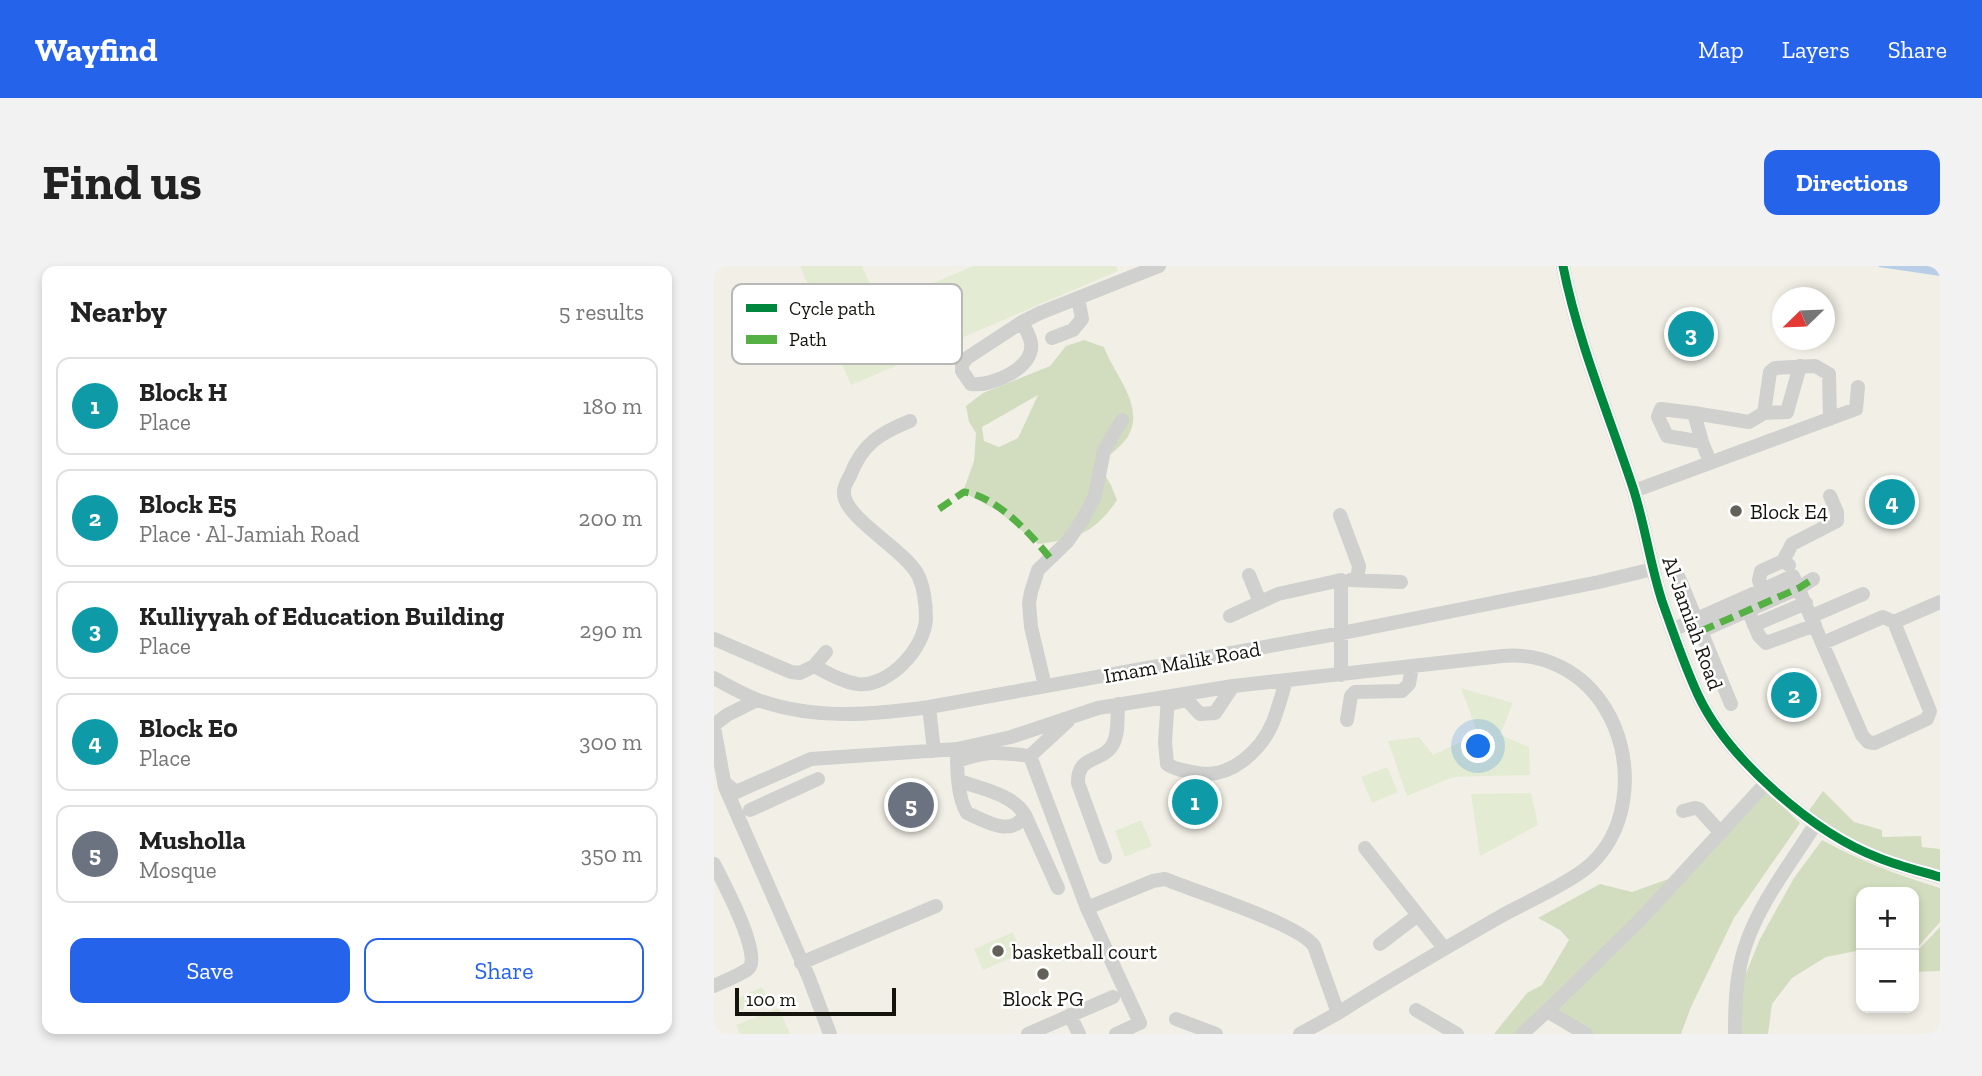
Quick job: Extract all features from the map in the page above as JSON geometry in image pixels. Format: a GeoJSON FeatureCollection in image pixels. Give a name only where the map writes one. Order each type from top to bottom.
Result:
{"type":"FeatureCollection","features":[{"type":"Feature","properties":{"kind":"street"},"geometry":{"type":"LineString","coordinates":[[962,363],[1022,322],[1137,270],[1159,266]]}},
{"type":"Feature","properties":{"kind":"street","name":"Al-Jamiah Road"},"geometry":{"type":"LineString","coordinates":[[1563,266],[1577,320],[1634,491],[1653,569],[1672,629],[1698,695],[1717,727],[1740,758],[1816,823],[1878,858],[1940,877]]}},
{"type":"Feature","properties":{"kind":"street"},"geometry":{"type":"LineString","coordinates":[[1052,338],[1077,327],[1082,319],[1078,298]]}},
{"type":"Feature","properties":{"kind":"street"},"geometry":{"type":"LineString","coordinates":[[961,364],[962,371],[971,384],[979,385],[1020,367],[1029,357],[1032,344],[1022,322]]}},
{"type":"Feature","properties":{"kind":"street"},"geometry":{"type":"LineString","coordinates":[[1702,442],[1667,436],[1658,417],[1661,409],[1749,422],[1764,414],[1787,412],[1800,366]]}},
{"type":"Feature","properties":{"kind":"street"},"geometry":{"type":"LineString","coordinates":[[1764,414],[1770,372],[1781,367],[1815,366],[1829,374],[1830,419]]}},
{"type":"Feature","properties":{"kind":"street"},"geometry":{"type":"LineString","coordinates":[[1634,491],[1856,409],[1858,387]]}},
{"type":"Feature","properties":{"kind":"street"},"geometry":{"type":"LineString","coordinates":[[1695,413],[1710,463]]}},
{"type":"Feature","properties":{"kind":"street"},"geometry":{"type":"LineString","coordinates":[[814,666],[840,679],[867,683],[893,674],[920,640],[926,621],[919,577],[902,555],[853,513],[846,502],[844,491],[867,444],[892,428],[910,421]]}},
{"type":"Feature","properties":{"kind":"street"},"geometry":{"type":"LineString","coordinates":[[1045,686],[1031,627],[1031,592],[1038,570],[1067,541],[1083,519],[1095,496],[1104,450],[1122,421]]}},
{"type":"Feature","properties":{"kind":"street"},"geometry":{"type":"LineString","coordinates":[[1762,590],[1759,580],[1761,571],[1783,561],[1792,544],[1837,521],[1837,512],[1830,496]]}},
{"type":"Feature","properties":{"kind":"street"},"geometry":{"type":"LineString","coordinates":[[1340,515],[1359,566],[1357,580]]}},
{"type":"Feature","properties":{"kind":"street"},"geometry":{"type":"LineString","coordinates":[[1783,561],[1789,565],[1863,735],[1868,742],[1875,743],[1927,719],[1930,711],[1894,622],[1883,617],[1823,643]]}},
{"type":"Feature","properties":{"kind":"street","name":"Imam Malik Road"},"geometry":{"type":"LineString","coordinates":[[714,678],[757,699],[788,709],[833,715],[878,714],[1342,634],[1653,569]]}},
{"type":"Feature","properties":{"kind":"street"},"geometry":{"type":"LineString","coordinates":[[1249,575],[1260,602]]}},
{"type":"Feature","properties":{"kind":"street"},"geometry":{"type":"LineString","coordinates":[[1679,578],[1731,704]]}},
{"type":"Feature","properties":{"kind":"street"},"geometry":{"type":"LineString","coordinates":[[1745,604],[1762,590],[1813,579]]}},
{"type":"Feature","properties":{"kind":"street"},"geometry":{"type":"LineString","coordinates":[[1341,580],[1341,675]]}},
{"type":"Feature","properties":{"kind":"street"},"geometry":{"type":"LineString","coordinates":[[1230,616],[1278,594],[1341,580],[1401,582]]}},
{"type":"Feature","properties":{"kind":"street"},"geometry":{"type":"LineString","coordinates":[[1672,629],[1699,625],[1796,582]]}},
{"type":"Feature","properties":{"kind":"street"},"geometry":{"type":"LineString","coordinates":[[1745,604],[1762,641],[1766,643],[1811,615],[1863,594]]}},
{"type":"Feature","properties":{"kind":"street"},"geometry":{"type":"LineString","coordinates":[[1894,622],[1940,602]]}},
{"type":"Feature","properties":{"kind":"street"},"geometry":{"type":"LineString","coordinates":[[1754,625],[1811,615]]}},
{"type":"Feature","properties":{"kind":"street"},"geometry":{"type":"LineString","coordinates":[[714,639],[791,672],[800,673],[814,666],[826,652]]}},
{"type":"Feature","properties":{"kind":"street"},"geometry":{"type":"LineString","coordinates":[[1168,703],[1233,686],[1522,654],[1542,658],[1584,681],[1614,721],[1625,763],[1622,809],[1615,830],[1590,865],[1300,1034]]}},
{"type":"Feature","properties":{"kind":"street"},"geometry":{"type":"LineString","coordinates":[[1347,720],[1351,696],[1355,692],[1401,697],[1409,684],[1412,667]]}},
{"type":"Feature","properties":{"kind":"street"},"geometry":{"type":"LineString","coordinates":[[1168,703],[1165,742],[1167,764],[1209,775],[1232,768],[1262,741],[1273,723],[1286,681]]}},
{"type":"Feature","properties":{"kind":"street"},"geometry":{"type":"LineString","coordinates":[[957,755],[1075,715],[1118,704],[1187,700],[1200,714],[1215,713],[1233,686]]}},
{"type":"Feature","properties":{"kind":"street"},"geometry":{"type":"LineString","coordinates":[[757,699],[727,715],[714,726],[724,782],[830,1034]]}},
{"type":"Feature","properties":{"kind":"street"},"geometry":{"type":"LineString","coordinates":[[1105,857],[1077,775],[1081,767],[1108,751],[1114,743],[1118,704]]}},
{"type":"Feature","properties":{"kind":"street"},"geometry":{"type":"LineString","coordinates":[[929,707],[934,751]]}},
{"type":"Feature","properties":{"kind":"street"},"geometry":{"type":"LineString","coordinates":[[724,782],[736,792],[811,759],[934,751],[957,755],[998,751],[1030,755],[1075,715]]}},
{"type":"Feature","properties":{"kind":"street"},"geometry":{"type":"LineString","coordinates":[[957,755],[962,800],[967,813],[1000,827],[1017,824],[1025,815]]}},
{"type":"Feature","properties":{"kind":"street"},"geometry":{"type":"LineString","coordinates":[[1030,755],[1087,908],[1143,1029],[1115,1034]]}},
{"type":"Feature","properties":{"kind":"street"},"geometry":{"type":"LineString","coordinates":[[775,774],[784,795]]}},
{"type":"Feature","properties":{"kind":"street"},"geometry":{"type":"LineString","coordinates":[[750,810],[818,779]]}},
{"type":"Feature","properties":{"kind":"street"},"geometry":{"type":"LineString","coordinates":[[960,781],[1008,799],[1021,807],[1058,888]]}},
{"type":"Feature","properties":{"kind":"street"},"geometry":{"type":"LineString","coordinates":[[1522,1034],[1639,921],[1766,783]]}},
{"type":"Feature","properties":{"kind":"street"},"geometry":{"type":"LineString","coordinates":[[1683,811],[1699,809],[1721,833]]}},
{"type":"Feature","properties":{"kind":"street"},"geometry":{"type":"LineString","coordinates":[[1735,1034],[1738,977],[1745,945],[1760,912],[1816,823]]}},
{"type":"Feature","properties":{"kind":"street"},"geometry":{"type":"LineString","coordinates":[[1365,848],[1444,948]]}},
{"type":"Feature","properties":{"kind":"street"},"geometry":{"type":"LineString","coordinates":[[714,864],[742,923],[752,962],[749,968],[714,986]]}},
{"type":"Feature","properties":{"kind":"street"},"geometry":{"type":"LineString","coordinates":[[1087,908],[1153,881],[1165,879],[1282,924],[1310,940],[1314,946],[1338,1013]]}},
{"type":"Feature","properties":{"kind":"street"},"geometry":{"type":"LineString","coordinates":[[802,963],[936,906]]}},
{"type":"Feature","properties":{"kind":"street"},"geometry":{"type":"LineString","coordinates":[[1380,944],[1418,915]]}},
{"type":"Feature","properties":{"kind":"street"},"geometry":{"type":"LineString","coordinates":[[1028,1034],[1113,997]]}},
{"type":"Feature","properties":{"kind":"street"},"geometry":{"type":"LineString","coordinates":[[1416,1010],[1457,1034]]}},
{"type":"Feature","properties":{"kind":"street"},"geometry":{"type":"LineString","coordinates":[[1547,1011],[1586,1034]]}},
{"type":"Feature","properties":{"kind":"street"},"geometry":{"type":"LineString","coordinates":[[1070,1015],[1079,1034]]}},
{"type":"Feature","properties":{"kind":"street"},"geometry":{"type":"LineString","coordinates":[[1177,1018],[1216,1034]]}},
{"type":"Feature","properties":{"kind":"green space"},"geometry":{"type":"Polygon","coordinates":[[[800,266],[862,266],[870,284],[808,284],[800,266]]]}},
{"type":"Feature","properties":{"kind":"green space"},"geometry":{"type":"Polygon","coordinates":[[[973,266],[1116,266],[1118,271],[962,338],[962,284],[931,284],[973,266]]]}},
{"type":"Feature","properties":{"kind":"green space"},"geometry":{"type":"Polygon","coordinates":[[[1084,340],[1104,347],[1127,391],[1133,415],[1132,426],[1124,442],[1099,465],[1117,500],[1109,511],[1084,533],[1038,544],[998,511],[963,492],[974,461],[976,433],[969,422],[966,406],[983,393],[1050,366],[1066,346],[1084,340]],[[1038,395],[982,427],[984,441],[999,447],[1018,438],[1038,395]]]}},
{"type":"Feature","properties":{"kind":"green space"},"geometry":{"type":"Polygon","coordinates":[[[842,364],[900,364],[851,385],[842,364]]]}},
{"type":"Feature","properties":{"kind":"green space"},"geometry":{"type":"Polygon","coordinates":[[[1461,688],[1513,703],[1500,735],[1529,747],[1530,775],[1453,777],[1407,796],[1388,741],[1419,737],[1433,755],[1478,734],[1461,688]]]}},
{"type":"Feature","properties":{"kind":"green space"},"geometry":{"type":"Polygon","coordinates":[[[1387,767],[1398,792],[1372,803],[1361,777],[1387,767]]]}},
{"type":"Feature","properties":{"kind":"green space"},"geometry":{"type":"Polygon","coordinates":[[[1764,789],[1800,823],[1734,918],[1691,1007],[1681,1034],[1575,1034],[1555,1011],[1525,1034],[1494,1034],[1527,993],[1542,985],[1569,940],[1560,930],[1538,918],[1600,884],[1632,892],[1674,877],[1764,789]]]}},
{"type":"Feature","properties":{"kind":"green space"},"geometry":{"type":"Polygon","coordinates":[[[1823,791],[1854,822],[1882,830],[1882,837],[1921,836],[1922,847],[1940,849],[1940,876],[1880,857],[1805,816],[1823,791]]]}},
{"type":"Feature","properties":{"kind":"green space"},"geometry":{"type":"Polygon","coordinates":[[[1531,793],[1538,825],[1480,856],[1471,794],[1531,793]]]}},
{"type":"Feature","properties":{"kind":"green space"},"geometry":{"type":"Polygon","coordinates":[[[1141,820],[1152,846],[1125,857],[1115,831],[1141,820]]]}},
{"type":"Feature","properties":{"kind":"green space"},"geometry":{"type":"Polygon","coordinates":[[[1822,840],[1880,867],[1940,888],[1940,922],[1919,946],[1919,887],[1856,887],[1856,951],[1826,957],[1792,978],[1772,1004],[1768,1034],[1739,1034],[1744,978],[1760,939],[1794,878],[1822,840]]]}},
{"type":"Feature","properties":{"kind":"green space"},"geometry":{"type":"Polygon","coordinates":[[[1940,927],[1940,971],[1919,972],[1919,949],[1940,927]]]}},
{"type":"Feature","properties":{"kind":"green space","name":"basketball court"},"geometry":{"type":"Polygon","coordinates":[[[1013,932],[1022,953],[983,970],[974,949],[1013,932]]]}},
{"type":"Feature","properties":{"kind":"green space"},"geometry":{"type":"Polygon","coordinates":[[[762,987],[767,998],[739,1011],[734,1000],[762,987]]]}},
{"type":"Feature","properties":{"kind":"green space"},"geometry":{"type":"Polygon","coordinates":[[[779,1008],[790,1034],[740,1034],[736,1025],[779,1008]]]}},
{"type":"Feature","properties":{"kind":"water"},"geometry":{"type":"Polygon","coordinates":[[[1940,266],[1940,276],[1879,267],[1940,266]]]}},
{"type":"Feature","properties":{"kind":"marked path"},"geometry":{"type":"LineString","coordinates":[[939,509],[964,492],[976,495],[1012,517],[1050,558]]}},
{"type":"Feature","properties":{"kind":"marked path"},"geometry":{"type":"LineString","coordinates":[[1701,631],[1799,588],[1813,579]]}},
{"type":"Feature","properties":{"kind":"cycle path"},"geometry":{"type":"LineString","coordinates":[[1563,266],[1585,350],[1637,502],[1662,601],[1693,684],[1712,719],[1751,768],[1775,791],[1827,831],[1879,858],[1940,877]]}},
{"type":"Feature","properties":{"kind":"place","name":"Kulliyyah of Education Building"},"geometry":{"type":"Point","coordinates":[1691,334]}},
{"type":"Feature","properties":{"kind":"place","name":"Block E0"},"geometry":{"type":"Point","coordinates":[1892,502]}},
{"type":"Feature","properties":{"kind":"place","name":"Block E4"},"geometry":{"type":"Point","coordinates":[1736,511]}},
{"type":"Feature","properties":{"kind":"place","name":"Block E5"},"geometry":{"type":"Point","coordinates":[1794,695]}},
{"type":"Feature","properties":{"kind":"place","name":"Block H"},"geometry":{"type":"Point","coordinates":[1195,802]}},
{"type":"Feature","properties":{"kind":"place","name":"Musholla"},"geometry":{"type":"Point","coordinates":[911,805]}},
{"type":"Feature","properties":{"kind":"place","name":"basketball court"},"geometry":{"type":"Point","coordinates":[998,951]}},
{"type":"Feature","properties":{"kind":"place","name":"Block PG"},"geometry":{"type":"Point","coordinates":[1043,974]}}]}
